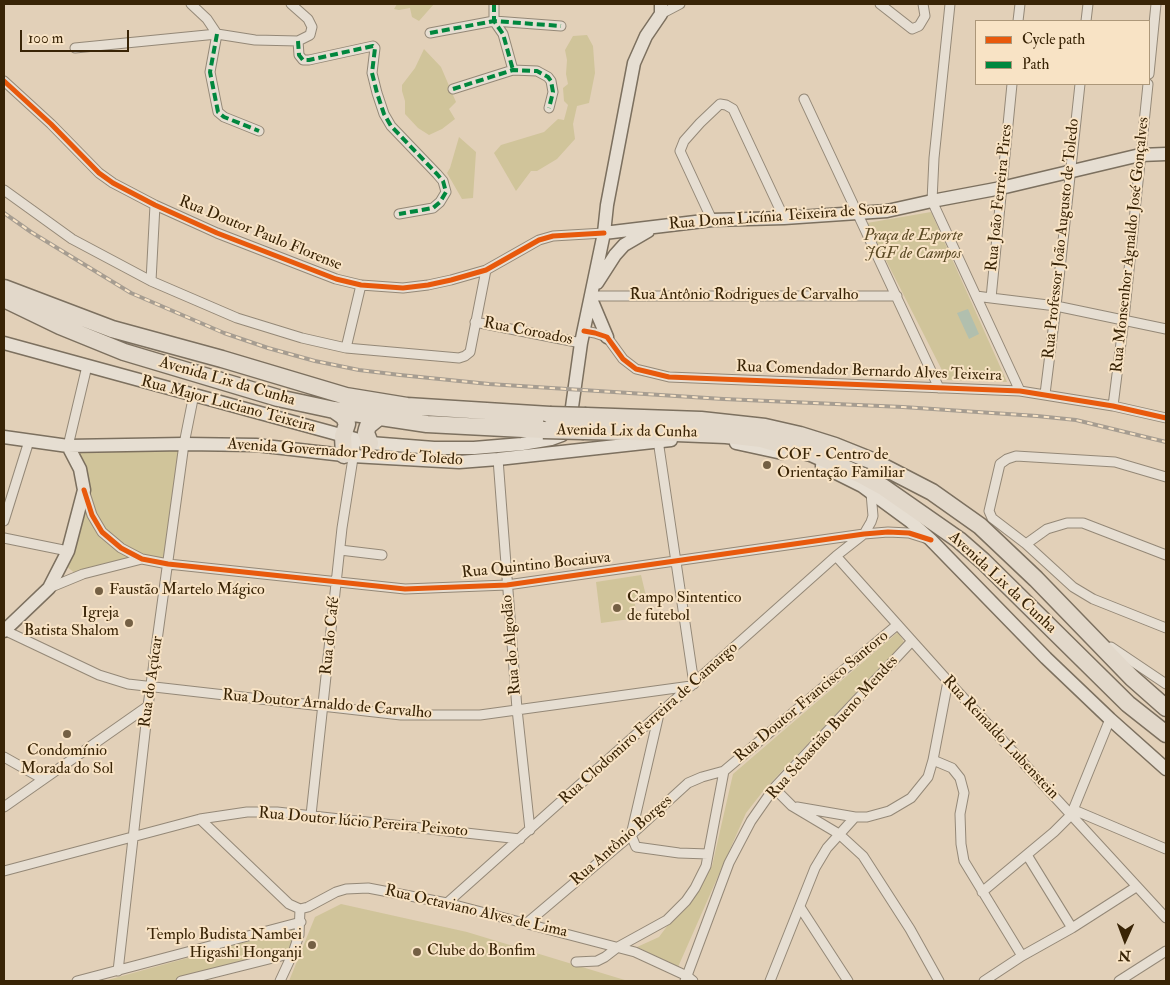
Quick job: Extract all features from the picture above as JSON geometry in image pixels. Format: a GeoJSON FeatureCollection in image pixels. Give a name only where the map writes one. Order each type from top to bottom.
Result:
{"type":"FeatureCollection","features":[{"type":"Feature","properties":{"kind":"highway","name":"Avenida Lix da Cunha"},"geometry":{"type":"LineString","coordinates":[[4,288],[112,329],[346,396],[406,406],[550,415],[585,424],[761,439],[795,448],[836,463],[883,487],[931,520],[983,561],[1114,690],[1166,734]]}},
{"type":"Feature","properties":{"kind":"highway","name":"Avenida Lix da Cunha"},"geometry":{"type":"LineString","coordinates":[[4,299],[60,326],[124,352],[278,398],[334,410],[427,424],[543,430],[585,424],[701,420],[765,427],[800,435],[861,456],[925,488],[980,526],[1022,565],[1132,678],[1166,708]]}},
{"type":"Feature","properties":{"kind":"highway"},"geometry":{"type":"LineString","coordinates":[[334,410],[346,420],[347,427],[356,439]]}},
{"type":"Feature","properties":{"kind":"highway"},"geometry":{"type":"LineString","coordinates":[[348,456],[356,439],[366,433],[368,426],[379,417]]}},
{"type":"Feature","properties":{"kind":"highway"},"geometry":{"type":"LineString","coordinates":[[694,439],[734,436],[813,462]]}},
{"type":"Feature","properties":{"kind":"main road"},"geometry":{"type":"LineString","coordinates":[[583,337],[604,233],[607,205],[634,63],[661,9]]}},
{"type":"Feature","properties":{"kind":"main road","name":"Rua Dona Licínia Teixeira de Souza"},"geometry":{"type":"LineString","coordinates":[[604,233],[712,220],[784,218],[887,211],[1001,188],[1140,155],[1165,153]]}},
{"type":"Feature","properties":{"kind":"main road"},"geometry":{"type":"LineString","coordinates":[[607,205],[612,218],[618,223],[663,226]]}},
{"type":"Feature","properties":{"kind":"main road"},"geometry":{"type":"LineString","coordinates":[[591,294],[615,255],[624,245],[646,232],[663,226]]}},
{"type":"Feature","properties":{"kind":"main road"},"geometry":{"type":"LineString","coordinates":[[591,294],[607,337]]}},
{"type":"Feature","properties":{"kind":"main road","name":"Rua Major Luciano Teixeira"},"geometry":{"type":"LineString","coordinates":[[4,343],[356,439],[434,448],[474,448],[515,445],[551,439],[562,435],[572,407],[583,337]]}},
{"type":"Feature","properties":{"kind":"main road","name":"Avenida Governador Pedro de Toledo"},"geometry":{"type":"LineString","coordinates":[[4,437],[68,446],[256,445],[348,456],[459,462],[606,448],[658,440],[694,439],[766,449],[813,462],[862,486],[911,522],[931,540],[1046,658],[1110,719],[1166,768]]}},
{"type":"Feature","properties":{"kind":"main road","name":"Rua Major Luciano Teixeira"},"geometry":{"type":"LineString","coordinates":[[459,462],[515,445]]}},
{"type":"Feature","properties":{"kind":"main road"},"geometry":{"type":"LineString","coordinates":[[4,630],[49,588],[68,550],[84,490],[80,469],[68,446]]}},
{"type":"Feature","properties":{"kind":"street"},"geometry":{"type":"LineString","coordinates":[[192,4],[207,19],[217,34],[210,72],[218,112],[224,117],[259,131]]}},
{"type":"Feature","properties":{"kind":"street"},"geometry":{"type":"LineString","coordinates":[[75,48],[217,34],[264,41],[298,41],[310,35],[312,27],[308,19],[292,4]]}},
{"type":"Feature","properties":{"kind":"street"},"geometry":{"type":"LineString","coordinates":[[494,4],[494,21],[503,34],[513,70]]}},
{"type":"Feature","properties":{"kind":"street"},"geometry":{"type":"LineString","coordinates":[[661,9],[680,4]]}},
{"type":"Feature","properties":{"kind":"street"},"geometry":{"type":"LineString","coordinates":[[880,4],[912,29],[919,26],[925,16],[922,4]]}},
{"type":"Feature","properties":{"kind":"street"},"geometry":{"type":"LineString","coordinates":[[950,4],[935,148],[932,201],[1020,391]]}},
{"type":"Feature","properties":{"kind":"street"},"geometry":{"type":"LineString","coordinates":[[1018,20],[1020,4]]}},
{"type":"Feature","properties":{"kind":"street"},"geometry":{"type":"LineString","coordinates":[[1086,20],[1088,4]]}},
{"type":"Feature","properties":{"kind":"street"},"geometry":{"type":"LineString","coordinates":[[1150,64],[1156,4]]}},
{"type":"Feature","properties":{"kind":"street"},"geometry":{"type":"LineString","coordinates":[[430,34],[494,21],[561,26]]}},
{"type":"Feature","properties":{"kind":"street"},"geometry":{"type":"LineString","coordinates":[[298,41],[299,55],[303,60],[373,46],[375,48],[372,73],[384,114],[391,126],[437,174],[446,192],[440,202],[433,208],[399,214]]}},
{"type":"Feature","properties":{"kind":"street"},"geometry":{"type":"LineString","coordinates":[[453,89],[513,70],[537,71],[548,77],[551,81],[553,92],[549,108]]}},
{"type":"Feature","properties":{"kind":"street","name":"Rua Doutor Paulo Florense"},"geometry":{"type":"LineString","coordinates":[[4,81],[51,124],[99,173],[113,184],[217,233],[336,279],[361,285],[403,288],[428,285],[486,270],[539,240],[553,236],[604,233]]}},
{"type":"Feature","properties":{"kind":"street","name":"Rua João Ferreira Pires"},"geometry":{"type":"LineString","coordinates":[[991,298],[1012,85]]}},
{"type":"Feature","properties":{"kind":"street","name":"Rua Professor João Augusto de Toledo"},"geometry":{"type":"LineString","coordinates":[[1045,394],[1080,85]]}},
{"type":"Feature","properties":{"kind":"street","name":"Rua Monsenhor Agnaldo José Gonçalves"},"geometry":{"type":"LineString","coordinates":[[1113,406],[1124,319],[1148,85]]}},
{"type":"Feature","properties":{"kind":"street"},"geometry":{"type":"LineString","coordinates":[[804,99],[939,388]]}},
{"type":"Feature","properties":{"kind":"street"},"geometry":{"type":"LineString","coordinates":[[712,220],[680,151],[684,141],[720,104],[733,109],[784,218]]}},
{"type":"Feature","properties":{"kind":"street"},"geometry":{"type":"LineString","coordinates":[[4,190],[72,239],[151,281],[237,318],[284,333],[346,348],[459,358],[470,352],[486,270]]}},
{"type":"Feature","properties":{"kind":"street"},"geometry":{"type":"LineString","coordinates":[[151,281],[155,205]]}},
{"type":"Feature","properties":{"kind":"street"},"geometry":{"type":"LineString","coordinates":[[346,348],[361,285]]}},
{"type":"Feature","properties":{"kind":"street","name":"Rua Antônio Rodrigues de Carvalho"},"geometry":{"type":"LineString","coordinates":[[591,294],[897,296]]}},
{"type":"Feature","properties":{"kind":"street"},"geometry":{"type":"LineString","coordinates":[[976,296],[1056,306],[1166,329]]}},
{"type":"Feature","properties":{"kind":"street","name":"Rua Coroados"},"geometry":{"type":"LineString","coordinates":[[475,322],[583,337]]}},
{"type":"Feature","properties":{"kind":"street"},"geometry":{"type":"LineString","coordinates":[[583,337],[595,332],[607,337]]}},
{"type":"Feature","properties":{"kind":"street","name":"Rua Comendador Bernardo Alves Teixeira"},"geometry":{"type":"LineString","coordinates":[[607,337],[630,365],[652,374],[668,377],[1020,391],[1113,406],[1166,418]]}},
{"type":"Feature","properties":{"kind":"street"},"geometry":{"type":"LineString","coordinates":[[68,446],[86,366]]}},
{"type":"Feature","properties":{"kind":"street","name":"Rua do Açúcar"},"geometry":{"type":"LineString","coordinates":[[118,971],[150,687],[184,444],[194,394]]}},
{"type":"Feature","properties":{"kind":"street"},"geometry":{"type":"LineString","coordinates":[[658,440],[677,562],[693,685]]}},
{"type":"Feature","properties":{"kind":"street"},"geometry":{"type":"LineString","coordinates":[[4,521],[30,441]]}},
{"type":"Feature","properties":{"kind":"street","name":"Rua do Café"},"geometry":{"type":"LineString","coordinates":[[311,816],[337,581],[348,456]]}},
{"type":"Feature","properties":{"kind":"street"},"geometry":{"type":"LineString","coordinates":[[1166,477],[1115,462],[1016,456],[1006,459],[1000,464],[989,510],[992,518],[1026,544],[1073,587],[1082,593],[1166,628]]}},
{"type":"Feature","properties":{"kind":"street","name":"Rua do Algodão"},"geometry":{"type":"LineString","coordinates":[[498,459],[517,709],[530,830]]}},
{"type":"Feature","properties":{"kind":"street"},"geometry":{"type":"LineString","coordinates":[[84,490],[92,515],[102,532],[121,548],[142,558]]}},
{"type":"Feature","properties":{"kind":"street"},"geometry":{"type":"LineString","coordinates":[[864,534],[873,516],[871,493]]}},
{"type":"Feature","properties":{"kind":"street"},"geometry":{"type":"LineString","coordinates":[[1026,544],[1047,529],[1067,523],[1083,523],[1166,555]]}},
{"type":"Feature","properties":{"kind":"street","name":"Rua Quintino Bocaiuva"},"geometry":{"type":"LineString","coordinates":[[142,558],[168,564],[404,589],[507,585],[864,534],[910,533],[931,540]]}},
{"type":"Feature","properties":{"kind":"street","name":"Rua Clodomiro Ferreira de Camargo"},"geometry":{"type":"LineString","coordinates":[[447,903],[836,556],[864,534]]}},
{"type":"Feature","properties":{"kind":"street"},"geometry":{"type":"LineString","coordinates":[[4,538],[68,550]]}},
{"type":"Feature","properties":{"kind":"street"},"geometry":{"type":"LineString","coordinates":[[340,550],[382,555]]}},
{"type":"Feature","properties":{"kind":"street","name":"Rua Reinaldo Lubenstein"},"geometry":{"type":"LineString","coordinates":[[836,556],[948,681],[1072,812],[1136,887],[1166,918]]}},
{"type":"Feature","properties":{"kind":"street"},"geometry":{"type":"LineString","coordinates":[[49,588],[83,574],[142,558]]}},
{"type":"Feature","properties":{"kind":"street"},"geometry":{"type":"LineString","coordinates":[[1075,619],[1117,652],[1166,684]]}},
{"type":"Feature","properties":{"kind":"street","name":"Rua Doutor Francisco Santoro"},"geometry":{"type":"LineString","coordinates":[[576,962],[597,961],[667,920],[686,901],[706,866],[724,771],[897,625]]}},
{"type":"Feature","properties":{"kind":"street","name":"Rua Doutor Arnaldo de Carvalho"},"geometry":{"type":"LineString","coordinates":[[4,630],[109,679],[128,684],[323,708],[401,715],[480,715],[693,685]]}},
{"type":"Feature","properties":{"kind":"street","name":"Rua Sebastião Bueno Mendes"},"geometry":{"type":"LineString","coordinates":[[688,980],[729,863],[751,821],[774,788],[912,641]]}},
{"type":"Feature","properties":{"kind":"street"},"geometry":{"type":"LineString","coordinates":[[792,806],[855,817],[867,817],[898,806],[911,798],[928,777],[948,681]]}},
{"type":"Feature","properties":{"kind":"street"},"geometry":{"type":"LineString","coordinates":[[4,807],[148,706]]}},
{"type":"Feature","properties":{"kind":"street"},"geometry":{"type":"LineString","coordinates":[[659,714],[631,835],[636,846],[679,853],[708,854]]}},
{"type":"Feature","properties":{"kind":"street"},"geometry":{"type":"LineString","coordinates":[[982,892],[1054,832],[1072,812],[1110,719]]}},
{"type":"Feature","properties":{"kind":"street"},"geometry":{"type":"LineString","coordinates":[[4,757],[43,779]]}},
{"type":"Feature","properties":{"kind":"street"},"geometry":{"type":"LineString","coordinates":[[933,760],[952,768],[960,778],[964,793],[960,814],[961,844],[964,861],[1022,956]]}},
{"type":"Feature","properties":{"kind":"street","name":"Rua Antônio Borges"},"geometry":{"type":"LineString","coordinates":[[527,923],[631,835],[688,783],[702,776],[724,771]]}},
{"type":"Feature","properties":{"kind":"street"},"geometry":{"type":"LineString","coordinates":[[774,788],[792,806],[840,834],[863,856],[910,929],[940,981]]}},
{"type":"Feature","properties":{"kind":"street","name":"Rua Doutor lúcio Pereira Peixoto"},"geometry":{"type":"LineString","coordinates":[[4,871],[200,819],[237,813],[264,812],[311,816],[520,839]]}},
{"type":"Feature","properties":{"kind":"street"},"geometry":{"type":"LineString","coordinates":[[1072,812],[1166,850]]}},
{"type":"Feature","properties":{"kind":"street"},"geometry":{"type":"LineString","coordinates":[[770,981],[815,868],[827,848],[855,817]]}},
{"type":"Feature","properties":{"kind":"street"},"geometry":{"type":"LineString","coordinates":[[200,819],[289,904],[300,909],[301,922],[293,953],[280,981]]}},
{"type":"Feature","properties":{"kind":"street"},"geometry":{"type":"LineString","coordinates":[[1027,855],[1072,928]]}},
{"type":"Feature","properties":{"kind":"street"},"geometry":{"type":"LineString","coordinates":[[984,981],[1136,887]]}},
{"type":"Feature","properties":{"kind":"street","name":"Rua Octaviano Alves de Lima"},"geometry":{"type":"LineString","coordinates":[[300,909],[308,907],[336,892],[358,888],[379,889],[447,903],[635,952],[688,980]]}},
{"type":"Feature","properties":{"kind":"street"},"geometry":{"type":"LineString","coordinates":[[800,907],[848,981]]}},
{"type":"Feature","properties":{"kind":"street"},"geometry":{"type":"LineString","coordinates":[[77,981],[301,922]]}},
{"type":"Feature","properties":{"kind":"street"},"geometry":{"type":"LineString","coordinates":[[1119,981],[1166,951]]}},
{"type":"Feature","properties":{"kind":"street"},"geometry":{"type":"LineString","coordinates":[[181,981],[293,953]]}},
{"type":"Feature","properties":{"kind":"green space"},"geometry":{"type":"Polygon","coordinates":[[[397,4],[434,4],[419,21],[412,17],[410,8],[394,9],[397,4]]]}},
{"type":"Feature","properties":{"kind":"green space"},"geometry":{"type":"Polygon","coordinates":[[[587,35],[593,46],[595,73],[589,103],[577,106],[573,124],[575,139],[557,159],[537,171],[531,171],[516,191],[494,153],[501,145],[544,132],[558,119],[564,120],[568,105],[564,101],[563,88],[568,84],[565,50],[573,36],[587,35]]]}},
{"type":"Feature","properties":{"kind":"green space"},"geometry":{"type":"Polygon","coordinates":[[[424,49],[441,67],[456,102],[449,109],[455,119],[442,129],[429,135],[418,128],[405,114],[405,101],[402,91],[402,85],[415,68],[424,49]]]}},
{"type":"Feature","properties":{"kind":"green space"},"geometry":{"type":"Polygon","coordinates":[[[459,137],[476,152],[473,198],[462,199],[447,173],[459,137]]]}},
{"type":"Feature","properties":{"kind":"green space","name":"Praça de Esporte JGF de Campos"},"geometry":{"type":"Polygon","coordinates":[[[931,212],[1007,382],[947,380],[867,223],[931,212]]]}},
{"type":"Feature","properties":{"kind":"green space"},"geometry":{"type":"Polygon","coordinates":[[[70,449],[180,449],[166,559],[140,556],[112,540],[99,522],[86,488],[87,470],[70,449]]]}},
{"type":"Feature","properties":{"kind":"green space"},"geometry":{"type":"Polygon","coordinates":[[[84,504],[109,542],[129,559],[76,574],[66,566],[84,504]]]}},
{"type":"Feature","properties":{"kind":"green space","name":"Campo Sintentico de futebol"},"geometry":{"type":"Polygon","coordinates":[[[641,575],[646,596],[634,598],[637,618],[601,623],[596,582],[641,575]]]}},
{"type":"Feature","properties":{"kind":"green space"},"geometry":{"type":"Polygon","coordinates":[[[898,632],[904,642],[764,790],[746,813],[678,967],[637,947],[659,937],[712,866],[733,774],[898,632]]]}},
{"type":"Feature","properties":{"kind":"green space","name":"Clube do Bonfim"},"geometry":{"type":"Polygon","coordinates":[[[341,904],[467,932],[628,981],[289,981],[315,917],[341,904]]]}},
{"type":"Feature","properties":{"kind":"green space"},"geometry":{"type":"Polygon","coordinates":[[[296,928],[290,950],[171,981],[104,981],[296,928]]]}},
{"type":"Feature","properties":{"kind":"shaded area"},"geometry":{"type":"Polygon","coordinates":[[[968,309],[979,334],[969,339],[957,313],[968,309]]]}},
{"type":"Feature","properties":{"kind":"railway"},"geometry":{"type":"LineString","coordinates":[[4,213],[31,232],[131,293],[224,333],[268,348],[315,361],[359,370],[489,384],[1037,416],[1076,420],[1166,442]]}},
{"type":"Feature","properties":{"kind":"marked path"},"geometry":{"type":"LineString","coordinates":[[494,4],[494,21],[503,34],[513,70]]}},
{"type":"Feature","properties":{"kind":"marked path"},"geometry":{"type":"LineString","coordinates":[[430,33],[494,21],[561,26]]}},
{"type":"Feature","properties":{"kind":"marked path"},"geometry":{"type":"LineString","coordinates":[[217,34],[210,72],[218,112],[224,117],[259,131]]}},
{"type":"Feature","properties":{"kind":"marked path"},"geometry":{"type":"LineString","coordinates":[[298,41],[299,55],[303,60],[373,46],[375,48],[372,73],[384,114],[391,126],[443,181],[446,192],[440,202],[433,208],[399,214]]}},
{"type":"Feature","properties":{"kind":"marked path"},"geometry":{"type":"LineString","coordinates":[[453,89],[513,70],[537,71],[548,77],[551,81],[553,92],[549,108]]}},
{"type":"Feature","properties":{"kind":"cycle path"},"geometry":{"type":"LineString","coordinates":[[4,81],[51,124],[99,173],[113,183],[155,205],[217,233],[336,279],[361,285],[403,288],[428,285],[486,270],[539,240],[553,236],[604,233]]}},
{"type":"Feature","properties":{"kind":"cycle path"},"geometry":{"type":"LineString","coordinates":[[584,331],[607,337],[623,359],[636,369],[669,377],[1020,391],[1113,406],[1166,418]]}},
{"type":"Feature","properties":{"kind":"cycle path"},"geometry":{"type":"LineString","coordinates":[[84,490],[92,515],[102,532],[121,548],[142,559],[168,564],[405,589],[507,585],[864,534],[909,533],[931,540]]}},
{"type":"Feature","properties":{"kind":"place","name":"COF - Centro de Orientação Familiar"},"geometry":{"type":"Point","coordinates":[767,465]}},
{"type":"Feature","properties":{"kind":"place","name":"Faustão Martelo Mágico"},"geometry":{"type":"Point","coordinates":[99,591]}},
{"type":"Feature","properties":{"kind":"place","name":"Campo Sintentico de futebol"},"geometry":{"type":"Point","coordinates":[617,608]}},
{"type":"Feature","properties":{"kind":"place","name":"Igreja Batista Shalom"},"geometry":{"type":"Point","coordinates":[129,623]}},
{"type":"Feature","properties":{"kind":"place","name":"Condomínio Morada do Sol"},"geometry":{"type":"Point","coordinates":[67,734]}},
{"type":"Feature","properties":{"kind":"place","name":"Templo Budista Nambei Higashi Honganji"},"geometry":{"type":"Point","coordinates":[312,945]}},
{"type":"Feature","properties":{"kind":"place","name":"Clube do Bonfim"},"geometry":{"type":"Point","coordinates":[417,952]}}]}
